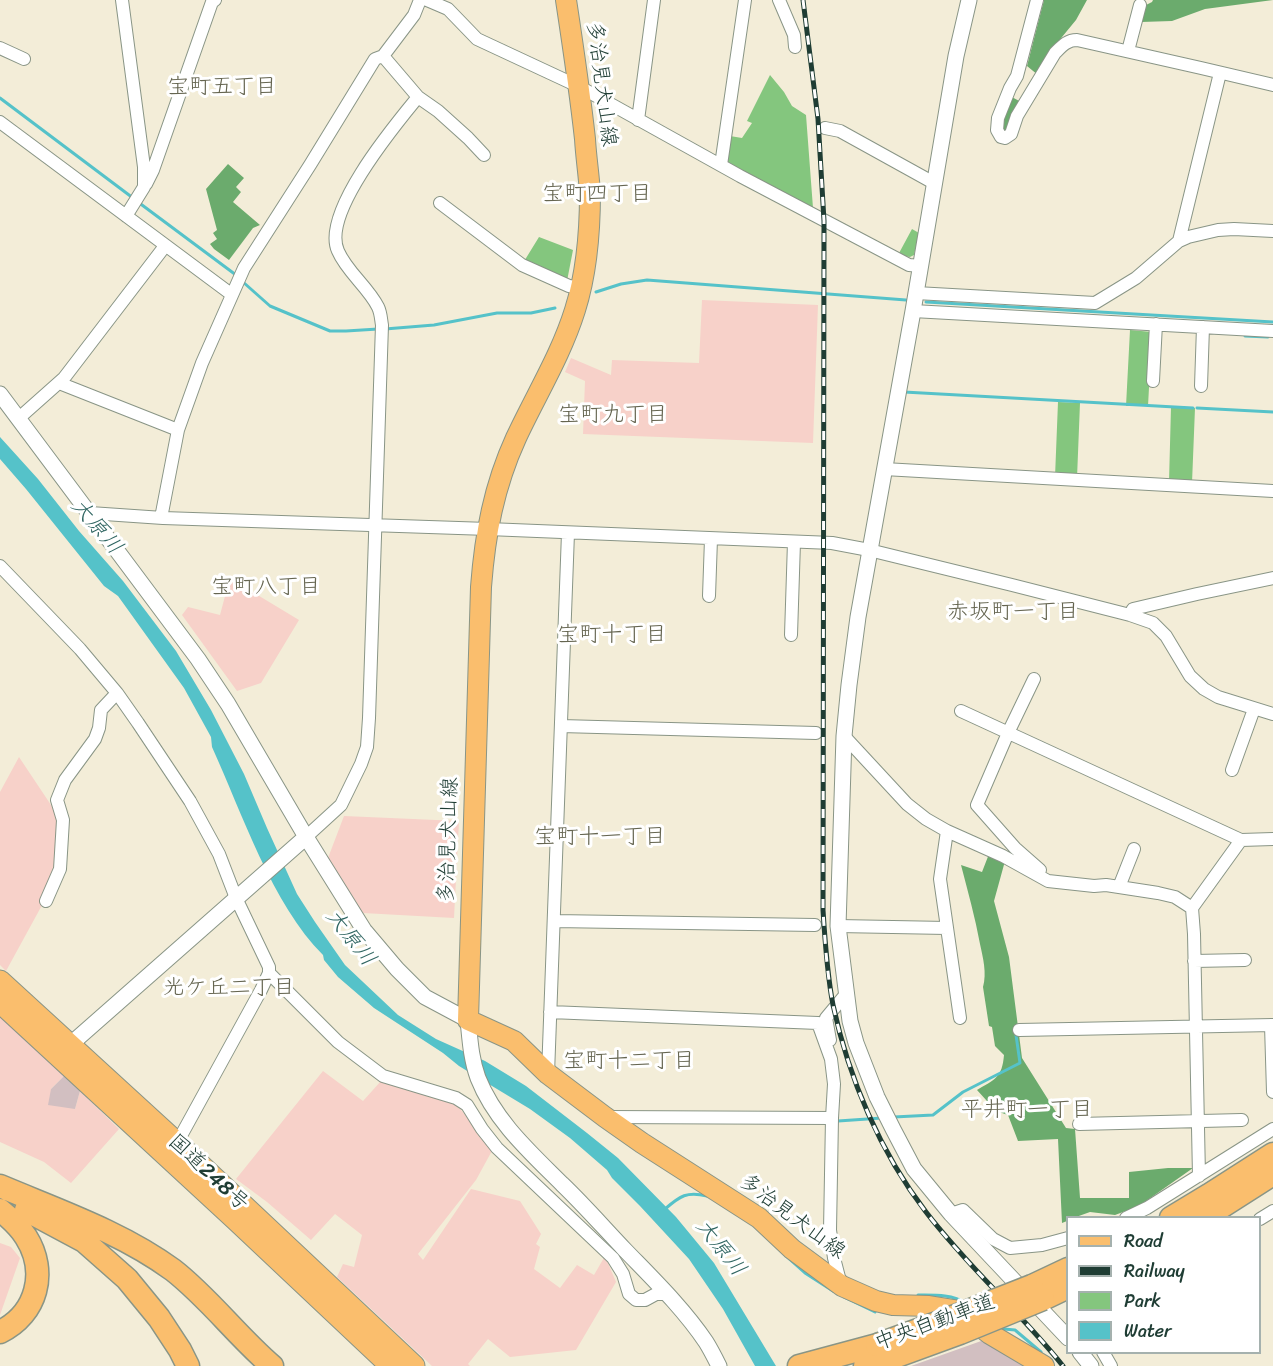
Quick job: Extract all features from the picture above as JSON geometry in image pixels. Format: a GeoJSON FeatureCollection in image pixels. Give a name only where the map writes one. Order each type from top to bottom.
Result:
{"type":"FeatureCollection","features":[{"type":"Feature","properties":{"kind":"highway","name":"国道248号"},"geometry":{"type":"LineString","coordinates":[[0,981],[64,1050],[391,1366]]}},
{"type":"Feature","properties":{"kind":"highway","name":"国道248号"},"geometry":{"type":"LineString","coordinates":[[0,1002],[64,1050],[177,1143],[414,1366]]}},
{"type":"Feature","properties":{"kind":"highway"},"geometry":{"type":"LineString","coordinates":[[1174,1216],[1273,1154]]}},
{"type":"Feature","properties":{"kind":"highway"},"geometry":{"type":"LineString","coordinates":[[1207,1216],[1273,1174]]}},
{"type":"Feature","properties":{"kind":"highway"},"geometry":{"type":"LineString","coordinates":[[0,1186],[74,1215],[135,1246],[172,1270],[204,1297],[272,1366]]}},
{"type":"Feature","properties":{"kind":"highway"},"geometry":{"type":"LineString","coordinates":[[0,1198],[84,1241],[110,1264],[127,1280],[159,1318],[188,1366]]}},
{"type":"Feature","properties":{"kind":"highway"},"geometry":{"type":"LineString","coordinates":[[30,1198],[90,1233],[136,1274],[163,1305],[191,1347],[200,1366]]}},
{"type":"Feature","properties":{"kind":"highway"},"geometry":{"type":"LineString","coordinates":[[0,1210],[15,1222],[29,1241],[37,1261],[38,1275],[31,1303],[23,1316],[9,1328],[0,1332]]}},
{"type":"Feature","properties":{"kind":"highway","name":"中央自動車道"},"geometry":{"type":"LineString","coordinates":[[1037,1293],[1066,1271]]}},
{"type":"Feature","properties":{"kind":"highway","name":"中央自動車道"},"geometry":{"type":"LineString","coordinates":[[799,1366],[876,1357],[948,1319],[1037,1293],[1066,1287]]}},
{"type":"Feature","properties":{"kind":"main road","name":"多治見犬山線"},"geometry":{"type":"LineString","coordinates":[[566,0],[580,87],[590,192],[588,244],[581,288],[574,311],[563,341],[503,469],[484,547],[468,1020],[514,1041],[548,1074],[605,1117],[759,1218],[792,1249],[842,1286],[893,1305],[929,1306],[954,1310],[1044,1366]]}},
{"type":"Feature","properties":{"kind":"street"},"geometry":{"type":"LineString","coordinates":[[122,0],[144,167],[142,191]]}},
{"type":"Feature","properties":{"kind":"street"},"geometry":{"type":"LineString","coordinates":[[128,213],[153,170],[212,2],[215,0]]}},
{"type":"Feature","properties":{"kind":"street"},"geometry":{"type":"LineString","coordinates":[[161,518],[178,430],[202,363],[244,268],[375,59],[383,56],[414,15],[420,0]]}},
{"type":"Feature","properties":{"kind":"street"},"geometry":{"type":"LineString","coordinates":[[427,0],[448,9],[477,39],[580,87],[909,266],[920,266]]}},
{"type":"Feature","properties":{"kind":"street"},"geometry":{"type":"LineString","coordinates":[[638,120],[654,0]]}},
{"type":"Feature","properties":{"kind":"street"},"geometry":{"type":"LineString","coordinates":[[721,165],[745,0]]}},
{"type":"Feature","properties":{"kind":"street"},"geometry":{"type":"LineString","coordinates":[[778,0],[794,35],[795,47]]}},
{"type":"Feature","properties":{"kind":"street"},"geometry":{"type":"LineString","coordinates":[[969,0],[956,56],[856,629],[844,736],[838,926],[846,994],[856,1043],[877,1096],[914,1168],[951,1214],[1066,1336]]}},
{"type":"Feature","properties":{"kind":"street"},"geometry":{"type":"LineString","coordinates":[[1037,0],[1017,76],[998,118],[997,130],[1001,137],[1005,138],[1011,134],[1017,116],[1055,53],[1071,40],[1128,51],[1273,86]]}},
{"type":"Feature","properties":{"kind":"street"},"geometry":{"type":"LineString","coordinates":[[1128,51],[1140,5]]}},
{"type":"Feature","properties":{"kind":"street"},"geometry":{"type":"LineString","coordinates":[[0,48],[24,59]]}},
{"type":"Feature","properties":{"kind":"street"},"geometry":{"type":"LineString","coordinates":[[383,56],[418,97],[438,111],[484,155]]}},
{"type":"Feature","properties":{"kind":"street"},"geometry":{"type":"LineString","coordinates":[[1179,241],[1220,73]]}},
{"type":"Feature","properties":{"kind":"street"},"geometry":{"type":"LineString","coordinates":[[64,1050],[341,805],[361,764],[367,747],[369,718],[382,331],[379,309],[344,262],[337,249],[335,233],[344,202],[358,179],[386,137],[418,97]]}},
{"type":"Feature","properties":{"kind":"street"},"geometry":{"type":"LineString","coordinates":[[0,122],[128,213],[165,246],[236,284]]}},
{"type":"Feature","properties":{"kind":"street"},"geometry":{"type":"LineString","coordinates":[[825,128],[840,131],[934,183]]}},
{"type":"Feature","properties":{"kind":"street"},"geometry":{"type":"LineString","coordinates":[[440,202],[522,265],[569,286],[581,288]]}},
{"type":"Feature","properties":{"kind":"street"},"geometry":{"type":"LineString","coordinates":[[916,292],[1095,303],[1136,278],[1179,241],[1188,237],[1218,230],[1273,231]]}},
{"type":"Feature","properties":{"kind":"street"},"geometry":{"type":"LineString","coordinates":[[18,418],[59,383],[165,246]]}},
{"type":"Feature","properties":{"kind":"street"},"geometry":{"type":"LineString","coordinates":[[913,311],[1273,331]]}},
{"type":"Feature","properties":{"kind":"street"},"geometry":{"type":"LineString","coordinates":[[1153,381],[1156,324]]}},
{"type":"Feature","properties":{"kind":"street"},"geometry":{"type":"LineString","coordinates":[[1201,386],[1203,327]]}},
{"type":"Feature","properties":{"kind":"street"},"geometry":{"type":"LineString","coordinates":[[59,383],[161,427],[178,430]]}},
{"type":"Feature","properties":{"kind":"street"},"geometry":{"type":"LineString","coordinates":[[0,394],[198,658],[222,695],[301,841],[364,930],[397,969],[425,997],[468,1020],[472,1060],[478,1079],[493,1108],[532,1156],[668,1294],[706,1343],[719,1366]]}},
{"type":"Feature","properties":{"kind":"street"},"geometry":{"type":"LineString","coordinates":[[884,469],[1273,491]]}},
{"type":"Feature","properties":{"kind":"street"},"geometry":{"type":"LineString","coordinates":[[90,513],[161,518],[816,542],[869,550],[1130,615],[1153,623],[1166,636],[1190,676],[1204,689],[1218,697],[1273,714]]}},
{"type":"Feature","properties":{"kind":"street"},"geometry":{"type":"LineString","coordinates":[[548,1074],[568,533]]}},
{"type":"Feature","properties":{"kind":"street"},"geometry":{"type":"LineString","coordinates":[[710,596],[711,538]]}},
{"type":"Feature","properties":{"kind":"street"},"geometry":{"type":"LineString","coordinates":[[791,635],[794,542]]}},
{"type":"Feature","properties":{"kind":"street"},"geometry":{"type":"LineString","coordinates":[[0,566],[80,649],[117,693],[190,801],[239,895],[268,967],[269,973],[261,990],[177,1143]]}},
{"type":"Feature","properties":{"kind":"street"},"geometry":{"type":"LineString","coordinates":[[1130,615],[1133,609],[1273,578]]}},
{"type":"Feature","properties":{"kind":"street"},"geometry":{"type":"LineString","coordinates":[[1034,679],[977,806],[1048,881]]}},
{"type":"Feature","properties":{"kind":"street"},"geometry":{"type":"LineString","coordinates":[[46,901],[60,869],[63,820],[57,800],[65,780],[95,739],[101,710],[117,693]]}},
{"type":"Feature","properties":{"kind":"street"},"geometry":{"type":"LineString","coordinates":[[1232,770],[1254,709]]}},
{"type":"Feature","properties":{"kind":"street"},"geometry":{"type":"LineString","coordinates":[[961,711],[1241,840],[1273,839]]}},
{"type":"Feature","properties":{"kind":"street"},"geometry":{"type":"LineString","coordinates":[[561,726],[816,733]]}},
{"type":"Feature","properties":{"kind":"street"},"geometry":{"type":"LineString","coordinates":[[844,736],[907,804],[926,819],[1003,856],[1048,881],[1158,893],[1175,897],[1192,908]]}},
{"type":"Feature","properties":{"kind":"street"},"geometry":{"type":"LineString","coordinates":[[947,831],[939,879],[960,1018]]}},
{"type":"Feature","properties":{"kind":"street"},"geometry":{"type":"LineString","coordinates":[[1199,1176],[1192,908],[1241,840]]}},
{"type":"Feature","properties":{"kind":"street"},"geometry":{"type":"LineString","coordinates":[[1119,887],[1134,849]]}},
{"type":"Feature","properties":{"kind":"street"},"geometry":{"type":"LineString","coordinates":[[554,921],[815,925]]}},
{"type":"Feature","properties":{"kind":"street"},"geometry":{"type":"LineString","coordinates":[[838,926],[947,928]]}},
{"type":"Feature","properties":{"kind":"street"},"geometry":{"type":"LineString","coordinates":[[1194,961],[1245,960]]}},
{"type":"Feature","properties":{"kind":"street"},"geometry":{"type":"LineString","coordinates":[[269,973],[338,1042],[383,1076],[456,1098],[467,1105],[482,1129],[498,1148],[613,1258],[623,1274],[629,1294],[636,1300],[645,1300],[656,1294],[668,1294]]}},
{"type":"Feature","properties":{"kind":"street"},"geometry":{"type":"LineString","coordinates":[[842,1286],[834,1258],[830,1230],[834,1084],[831,1044],[826,1018],[846,994]]}},
{"type":"Feature","properties":{"kind":"street"},"geometry":{"type":"LineString","coordinates":[[550,1012],[818,1023],[831,1059]]}},
{"type":"Feature","properties":{"kind":"street"},"geometry":{"type":"LineString","coordinates":[[1019,1030],[1272,1025],[1273,1092]]}},
{"type":"Feature","properties":{"kind":"street"},"geometry":{"type":"LineString","coordinates":[[605,1117],[832,1118]]}},
{"type":"Feature","properties":{"kind":"street"},"geometry":{"type":"LineString","coordinates":[[1079,1124],[1242,1120]]}},
{"type":"Feature","properties":{"kind":"street"},"geometry":{"type":"LineString","coordinates":[[1129,1216],[1147,1208],[1273,1129]]}},
{"type":"Feature","properties":{"kind":"street"},"geometry":{"type":"LineString","coordinates":[[951,1214],[963,1210],[993,1239],[1010,1248],[1042,1245],[1066,1239]]}},
{"type":"Feature","properties":{"kind":"shaded area"},"geometry":{"type":"Polygon","coordinates":[[[702,300],[818,305],[813,443],[583,434],[585,381],[565,372],[571,358],[611,375],[612,360],[699,363],[702,300]]]}},
{"type":"Feature","properties":{"kind":"shaded area"},"geometry":{"type":"Polygon","coordinates":[[[229,581],[241,585],[299,620],[261,683],[237,691],[182,615],[188,607],[220,615],[229,581]]]}},
{"type":"Feature","properties":{"kind":"shaded area"},"geometry":{"type":"Polygon","coordinates":[[[19,757],[55,811],[62,832],[56,872],[41,907],[6,971],[0,965],[0,792],[19,757]]]}},
{"type":"Feature","properties":{"kind":"shaded area"},"geometry":{"type":"Polygon","coordinates":[[[344,816],[459,821],[454,918],[363,913],[328,858],[344,816]]]}},
{"type":"Feature","properties":{"kind":"shaded area"},"geometry":{"type":"Polygon","coordinates":[[[0,1015],[64,1076],[51,1089],[75,1109],[80,1091],[119,1129],[71,1183],[44,1162],[0,1142],[0,1015]]]}},
{"type":"Feature","properties":{"kind":"shaded area"},"geometry":{"type":"Polygon","coordinates":[[[323,1071],[363,1101],[381,1081],[457,1105],[493,1149],[476,1180],[418,1254],[423,1260],[471,1189],[520,1201],[541,1234],[536,1244],[540,1247],[534,1269],[560,1288],[577,1265],[594,1275],[605,1256],[616,1282],[576,1350],[510,1357],[488,1339],[468,1364],[470,1366],[432,1366],[337,1277],[343,1264],[354,1267],[362,1235],[335,1214],[311,1240],[236,1179],[323,1071]]]}},
{"type":"Feature","properties":{"kind":"shaded area"},"geometry":{"type":"Polygon","coordinates":[[[64,1076],[80,1091],[75,1109],[48,1105],[51,1089],[64,1076]]]}},
{"type":"Feature","properties":{"kind":"shaded area"},"geometry":{"type":"Polygon","coordinates":[[[0,1243],[11,1247],[20,1258],[0,1315],[0,1243]]]}},
{"type":"Feature","properties":{"kind":"shaded area"},"geometry":{"type":"Polygon","coordinates":[[[984,1340],[1033,1366],[911,1366],[984,1340]]]}},
{"type":"Feature","properties":{"kind":"green space"},"geometry":{"type":"Polygon","coordinates":[[[1044,0],[1087,0],[1038,75],[1027,66],[1044,0]]]}},
{"type":"Feature","properties":{"kind":"green space"},"geometry":{"type":"Polygon","coordinates":[[[1153,0],[1273,0],[1205,9],[1172,21],[1141,22],[1144,6],[1153,0]]]}},
{"type":"Feature","properties":{"kind":"green space"},"geometry":{"type":"Polygon","coordinates":[[[770,75],[792,106],[806,115],[813,208],[727,162],[730,136],[742,138],[752,123],[747,121],[770,75]]]}},
{"type":"Feature","properties":{"kind":"green space"},"geometry":{"type":"Polygon","coordinates":[[[1010,96],[1021,102],[1006,132],[1002,129],[1005,106],[1010,96]]]}},
{"type":"Feature","properties":{"kind":"green space"},"geometry":{"type":"Polygon","coordinates":[[[228,164],[244,178],[236,187],[241,192],[233,202],[260,225],[253,228],[229,260],[210,244],[217,239],[213,233],[217,230],[206,189],[228,164]]]}},
{"type":"Feature","properties":{"kind":"green space"},"geometry":{"type":"Polygon","coordinates":[[[912,229],[919,233],[914,255],[910,257],[898,255],[912,229]]]}},
{"type":"Feature","properties":{"kind":"green space"},"geometry":{"type":"Polygon","coordinates":[[[539,237],[573,250],[567,281],[523,263],[539,237]]]}},
{"type":"Feature","properties":{"kind":"green space"},"geometry":{"type":"Polygon","coordinates":[[[1130,330],[1152,332],[1148,406],[1126,406],[1130,330]]]}},
{"type":"Feature","properties":{"kind":"green space"},"geometry":{"type":"Polygon","coordinates":[[[1058,402],[1080,403],[1077,478],[1055,477],[1058,402]]]}},
{"type":"Feature","properties":{"kind":"green space"},"geometry":{"type":"Polygon","coordinates":[[[1171,407],[1195,408],[1192,483],[1169,482],[1171,407]]]}},
{"type":"Feature","properties":{"kind":"green space"},"geometry":{"type":"Polygon","coordinates":[[[989,854],[1005,861],[994,901],[1009,957],[1022,1058],[1066,1128],[1075,1129],[1080,1198],[1129,1198],[1129,1172],[1193,1168],[1139,1206],[1115,1215],[1090,1212],[1079,1216],[1066,1216],[1066,1221],[1062,1223],[1058,1139],[1018,1141],[1008,1115],[996,1111],[977,1090],[996,1077],[1001,1069],[1004,1055],[995,1046],[992,1027],[989,1026],[983,987],[985,976],[983,960],[961,865],[982,872],[989,854]]]}},
{"type":"Feature","properties":{"kind":"water"},"geometry":{"type":"Polygon","coordinates":[[[0,437],[123,581],[176,651],[211,710],[244,774],[297,894],[345,965],[398,1015],[436,1039],[485,1061],[526,1086],[618,1158],[676,1217],[714,1263],[776,1366],[755,1366],[723,1309],[689,1259],[607,1170],[570,1138],[530,1109],[459,1066],[374,1008],[338,977],[288,910],[273,884],[212,747],[211,737],[184,688],[118,596],[104,586],[0,459],[0,437]]]}},
{"type":"Feature","properties":{"kind":"waterway"},"geometry":{"type":"LineString","coordinates":[[0,98],[133,198]]}},
{"type":"Feature","properties":{"kind":"waterway"},"geometry":{"type":"LineString","coordinates":[[138,202],[236,275]]}},
{"type":"Feature","properties":{"kind":"waterway"},"geometry":{"type":"LineString","coordinates":[[596,292],[621,284],[647,280],[906,300]]}},
{"type":"Feature","properties":{"kind":"waterway"},"geometry":{"type":"LineString","coordinates":[[243,282],[270,306],[330,331],[378,329]]}},
{"type":"Feature","properties":{"kind":"waterway"},"geometry":{"type":"LineString","coordinates":[[926,302],[1273,322]]}},
{"type":"Feature","properties":{"kind":"waterway"},"geometry":{"type":"LineString","coordinates":[[385,329],[434,325],[497,313],[531,313],[555,308]]}},
{"type":"Feature","properties":{"kind":"waterway"},"geometry":{"type":"LineString","coordinates":[[1245,336],[1268,337]]}},
{"type":"Feature","properties":{"kind":"waterway"},"geometry":{"type":"LineString","coordinates":[[904,392],[1193,408]]}},
{"type":"Feature","properties":{"kind":"waterway"},"geometry":{"type":"LineString","coordinates":[[1197,408],[1273,412]]}},
{"type":"Feature","properties":{"kind":"waterway"},"geometry":{"type":"LineString","coordinates":[[894,1117],[933,1115],[963,1092],[1020,1063],[1016,1035]]}},
{"type":"Feature","properties":{"kind":"waterway"},"geometry":{"type":"LineString","coordinates":[[838,1121],[882,1118]]}},
{"type":"Feature","properties":{"kind":"waterway"},"geometry":{"type":"LineString","coordinates":[[665,1209],[689,1194],[707,1196]]}},
{"type":"Feature","properties":{"kind":"waterway"},"geometry":{"type":"LineString","coordinates":[[786,1256],[805,1273],[833,1291]]}},
{"type":"Feature","properties":{"kind":"waterway"},"geometry":{"type":"LineString","coordinates":[[918,1295],[937,1295],[966,1303]]}},
{"type":"Feature","properties":{"kind":"waterway"},"geometry":{"type":"LineString","coordinates":[[844,1297],[875,1312]]}},
{"type":"Feature","properties":{"kind":"waterway"},"geometry":{"type":"LineString","coordinates":[[1001,1327],[1015,1330],[1041,1352]]}},
{"type":"Feature","properties":{"kind":"railway"},"geometry":{"type":"LineString","coordinates":[[803,0],[818,119],[824,221],[823,910],[833,1005],[848,1060],[868,1114],[909,1189],[942,1232],[1063,1366]]}},
{"type":"Feature","properties":{"kind":"district","name":"宝町五丁目"},"geometry":{"type":"Point","coordinates":[222,87]}},
{"type":"Feature","properties":{"kind":"district","name":"宝町四丁目"},"geometry":{"type":"Point","coordinates":[597,194]}},
{"type":"Feature","properties":{"kind":"district","name":"宝町九丁目"},"geometry":{"type":"Point","coordinates":[613,415]}},
{"type":"Feature","properties":{"kind":"district","name":"宝町八丁目"},"geometry":{"type":"Point","coordinates":[266,587]}},
{"type":"Feature","properties":{"kind":"district","name":"赤坂町一丁目"},"geometry":{"type":"Point","coordinates":[1013,612]}},
{"type":"Feature","properties":{"kind":"district","name":"宝町十丁目"},"geometry":{"type":"Point","coordinates":[612,635]}},
{"type":"Feature","properties":{"kind":"district","name":"宝町十一丁目"},"geometry":{"type":"Point","coordinates":[600,837]}},
{"type":"Feature","properties":{"kind":"district","name":"光ケ丘二丁目"},"geometry":{"type":"Point","coordinates":[229,988]}},
{"type":"Feature","properties":{"kind":"district","name":"宝町十二丁目"},"geometry":{"type":"Point","coordinates":[629,1061]}},
{"type":"Feature","properties":{"kind":"district","name":"平井町一丁目"},"geometry":{"type":"Point","coordinates":[1027,1110]}},
{"type":"Feature","properties":{"kind":"water label","name":"大原川"},"geometry":{"type":"Point","coordinates":[96,527]}},
{"type":"Feature","properties":{"kind":"water label","name":"大原川"},"geometry":{"type":"Point","coordinates":[350,938]}},
{"type":"Feature","properties":{"kind":"water label","name":"大原川"},"geometry":{"type":"Point","coordinates":[720,1248]}}]}
